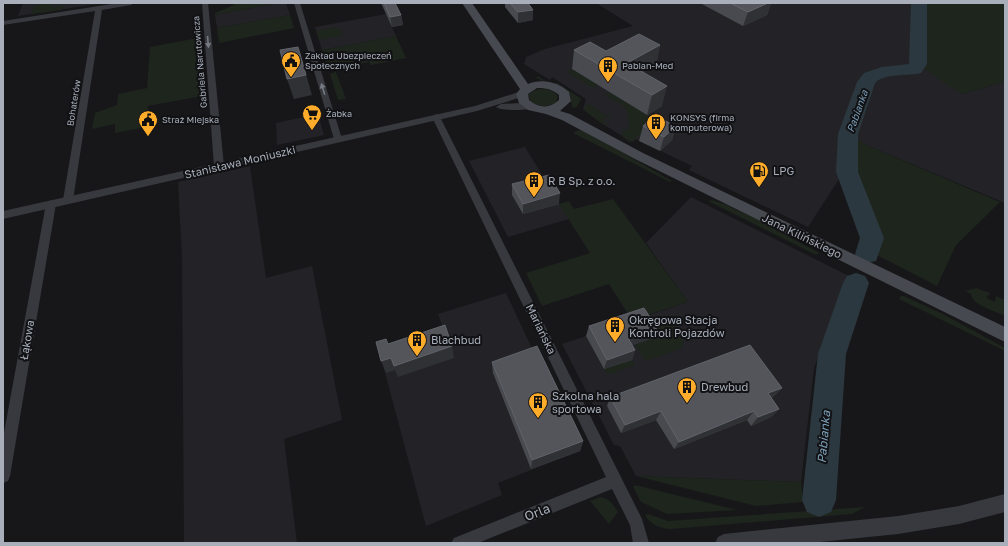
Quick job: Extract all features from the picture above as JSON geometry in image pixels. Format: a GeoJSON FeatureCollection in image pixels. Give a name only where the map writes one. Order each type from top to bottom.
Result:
{"type":"FeatureCollection","features":[{"type":"Feature","properties":{"kind":"main road"},"geometry":{"type":"LineString","coordinates":[[467,3],[507,60],[524,92],[523,101],[530,107]]}},
{"type":"Feature","properties":{"kind":"main road"},"geometry":{"type":"LineString","coordinates":[[507,60],[540,85],[524,92]]}},
{"type":"Feature","properties":{"kind":"main road","name":"Jana Kilińskiego"},"geometry":{"type":"LineString","coordinates":[[540,85],[552,86],[562,91],[566,98],[565,102],[570,109],[600,134]]}},
{"type":"Feature","properties":{"kind":"main road"},"geometry":{"type":"LineString","coordinates":[[547,110],[558,108],[565,102]]}},
{"type":"Feature","properties":{"kind":"main road","name":"Jana Kilińskiego"},"geometry":{"type":"LineString","coordinates":[[530,107],[561,114],[639,156],[1005,337]]}},
{"type":"Feature","properties":{"kind":"street"},"geometry":{"type":"LineString","coordinates":[[3,23],[131,3]]}},
{"type":"Feature","properties":{"kind":"street","name":"Gabriela Narutowicza"},"geometry":{"type":"LineString","coordinates":[[205,3],[219,166]]}},
{"type":"Feature","properties":{"kind":"street"},"geometry":{"type":"LineString","coordinates":[[297,3],[338,139]]}},
{"type":"Feature","properties":{"kind":"street","name":"Bohaterów"},"geometry":{"type":"LineString","coordinates":[[68,200],[99,8]]}},
{"type":"Feature","properties":{"kind":"street","name":"Stanisława Moniuszki"},"geometry":{"type":"LineString","coordinates":[[3,215],[477,108],[524,92]]}},
{"type":"Feature","properties":{"kind":"street","name":"Stanisława Moniuszki"},"geometry":{"type":"LineString","coordinates":[[477,108],[514,106],[530,107]]}},
{"type":"Feature","properties":{"kind":"street","name":"Mariańska"},"geometry":{"type":"LineString","coordinates":[[436,117],[636,524],[641,543]]}},
{"type":"Feature","properties":{"kind":"street","name":"Łąkowa"},"geometry":{"type":"LineString","coordinates":[[3,476],[51,204]]}},
{"type":"Feature","properties":{"kind":"street","name":"Orla"},"geometry":{"type":"LineString","coordinates":[[459,543],[615,481]]}},
{"type":"Feature","properties":{"kind":"street"},"geometry":{"type":"LineString","coordinates":[[724,543],[925,522],[992,508],[1005,503]]}},
{"type":"Feature","properties":{"kind":"shaded area"},"geometry":{"type":"Polygon","coordinates":[[[23,3],[104,3],[18,16],[23,3]]]}},
{"type":"Feature","properties":{"kind":"shaded area"},"geometry":{"type":"Polygon","coordinates":[[[52,3],[52,7],[63,5],[61,10],[31,14],[34,6],[52,3]]]}},
{"type":"Feature","properties":{"kind":"shaded area"},"geometry":{"type":"Polygon","coordinates":[[[238,3],[278,3],[215,15],[215,13],[238,3]]]}},
{"type":"Feature","properties":{"kind":"shaded area"},"geometry":{"type":"Polygon","coordinates":[[[278,3],[286,3],[290,15],[217,28],[215,15],[278,3]]]}},
{"type":"Feature","properties":{"kind":"shaded area"},"geometry":{"type":"Polygon","coordinates":[[[596,3],[919,3],[961,94],[1005,82],[1005,203],[869,146],[843,133],[843,173],[808,227],[689,170],[692,166],[636,139],[632,142],[601,123],[583,109],[586,99],[552,77],[550,80],[524,64],[526,57],[545,49],[633,26],[596,3]]]}},
{"type":"Feature","properties":{"kind":"shaded area"},"geometry":{"type":"Polygon","coordinates":[[[918,3],[1005,3],[1005,82],[961,94],[917,64],[918,3]]]}},
{"type":"Feature","properties":{"kind":"shaded area"},"geometry":{"type":"Polygon","coordinates":[[[386,14],[396,36],[322,50],[315,27],[386,14]]]}},
{"type":"Feature","properties":{"kind":"shaded area"},"geometry":{"type":"Polygon","coordinates":[[[290,15],[294,28],[219,43],[217,28],[290,15]]]}},
{"type":"Feature","properties":{"kind":"shaded area"},"geometry":{"type":"Polygon","coordinates":[[[335,27],[341,29],[343,35],[319,40],[316,31],[335,27]]]}},
{"type":"Feature","properties":{"kind":"shaded area"},"geometry":{"type":"Polygon","coordinates":[[[396,36],[406,58],[371,65],[369,62],[328,70],[322,50],[396,36]]]}},
{"type":"Feature","properties":{"kind":"shaded area"},"geometry":{"type":"Polygon","coordinates":[[[198,38],[202,96],[148,106],[146,127],[115,133],[115,124],[92,129],[95,113],[117,105],[118,94],[147,88],[150,47],[198,38]]]}},
{"type":"Feature","properties":{"kind":"shaded area"},"geometry":{"type":"Polygon","coordinates":[[[572,69],[598,85],[593,88],[567,72],[572,69]]]}},
{"type":"Feature","properties":{"kind":"shaded area"},"geometry":{"type":"Polygon","coordinates":[[[336,72],[346,99],[338,100],[330,74],[336,72]]]}},
{"type":"Feature","properties":{"kind":"shaded area"},"geometry":{"type":"Polygon","coordinates":[[[535,77],[539,77],[545,81],[562,86],[557,85],[543,81],[535,77]]]}},
{"type":"Feature","properties":{"kind":"shaded area"},"geometry":{"type":"Polygon","coordinates":[[[562,86],[581,99],[577,107],[573,108],[569,93],[562,86]]]}},
{"type":"Feature","properties":{"kind":"shaded area"},"geometry":{"type":"Polygon","coordinates":[[[540,89],[554,92],[558,96],[556,103],[543,106],[531,102],[528,95],[535,90],[540,89]]]}},
{"type":"Feature","properties":{"kind":"shaded area"},"geometry":{"type":"Polygon","coordinates":[[[610,93],[655,119],[630,142],[623,137],[622,131],[629,129],[627,110],[621,104],[605,95],[610,93]]]}},
{"type":"Feature","properties":{"kind":"shaded area"},"geometry":{"type":"Polygon","coordinates":[[[586,102],[607,116],[609,112],[611,116],[604,118],[603,122],[610,122],[610,124],[601,123],[584,110],[586,102]]]}},
{"type":"Feature","properties":{"kind":"shaded area"},"geometry":{"type":"Polygon","coordinates":[[[318,114],[324,135],[277,145],[276,123],[318,114]]]}},
{"type":"Feature","properties":{"kind":"shaded area"},"geometry":{"type":"Polygon","coordinates":[[[581,129],[672,181],[670,182],[573,133],[581,129]]]}},
{"type":"Feature","properties":{"kind":"shaded area"},"geometry":{"type":"Polygon","coordinates":[[[848,134],[869,146],[1000,202],[956,245],[937,286],[869,251],[872,238],[847,172],[848,134]]]}},
{"type":"Feature","properties":{"kind":"shaded area"},"geometry":{"type":"Polygon","coordinates":[[[525,147],[569,219],[508,237],[469,161],[525,147]]]}},
{"type":"Feature","properties":{"kind":"shaded area"},"geometry":{"type":"Polygon","coordinates":[[[250,166],[266,278],[312,266],[342,420],[284,439],[297,543],[184,543],[182,258],[178,182],[250,166]]]}},
{"type":"Feature","properties":{"kind":"shaded area"},"geometry":{"type":"Polygon","coordinates":[[[691,197],[849,276],[814,368],[801,482],[636,476],[620,446],[614,445],[562,344],[688,302],[646,243],[691,197]]]}},
{"type":"Feature","properties":{"kind":"shaded area"},"geometry":{"type":"Polygon","coordinates":[[[613,199],[688,302],[632,320],[609,284],[542,306],[526,273],[590,253],[559,204],[569,201],[574,209],[613,199]]]}},
{"type":"Feature","properties":{"kind":"shaded area"},"geometry":{"type":"Polygon","coordinates":[[[712,200],[730,206],[753,217],[819,253],[816,255],[708,201],[712,200]]]}},
{"type":"Feature","properties":{"kind":"shaded area"},"geometry":{"type":"Polygon","coordinates":[[[976,288],[990,293],[989,296],[987,295],[987,298],[995,302],[996,296],[1005,300],[1005,316],[990,310],[975,301],[971,294],[965,291],[976,288]]]}},
{"type":"Feature","properties":{"kind":"shaded area"},"geometry":{"type":"Polygon","coordinates":[[[506,293],[580,451],[498,483],[502,495],[426,526],[380,354],[445,333],[438,314],[506,293]]]}},
{"type":"Feature","properties":{"kind":"shaded area"},"geometry":{"type":"Polygon","coordinates":[[[901,296],[943,314],[1005,348],[1005,351],[899,299],[901,296]]]}},
{"type":"Feature","properties":{"kind":"shaded area"},"geometry":{"type":"Polygon","coordinates":[[[665,322],[673,326],[684,341],[682,348],[646,361],[635,344],[653,338],[647,329],[665,322]]]}},
{"type":"Feature","properties":{"kind":"shaded area"},"geometry":{"type":"Polygon","coordinates":[[[632,360],[635,365],[611,374],[606,373],[604,369],[632,360]]]}},
{"type":"Feature","properties":{"kind":"shaded area"},"geometry":{"type":"Polygon","coordinates":[[[636,476],[801,482],[803,502],[756,506],[636,476]]]}},
{"type":"Feature","properties":{"kind":"shaded area"},"geometry":{"type":"Polygon","coordinates":[[[635,485],[737,510],[667,514],[641,502],[633,487],[635,485]]]}},
{"type":"Feature","properties":{"kind":"shaded area"},"geometry":{"type":"Polygon","coordinates":[[[600,497],[611,502],[618,512],[609,524],[590,501],[600,497]]]}},
{"type":"Feature","properties":{"kind":"shaded area"},"geometry":{"type":"Polygon","coordinates":[[[865,507],[852,514],[671,529],[656,525],[645,515],[648,514],[668,521],[865,507]]]}},
{"type":"Feature","properties":{"kind":"building"},"geometry":{"type":"Polygon","coordinates":[[[384,3],[395,3],[401,15],[390,17],[384,3]]]}},
{"type":"Feature","properties":{"kind":"building"},"geometry":{"type":"Polygon","coordinates":[[[510,3],[528,3],[533,10],[518,12],[510,3]]]}},
{"type":"Feature","properties":{"kind":"building"},"geometry":{"type":"Polygon","coordinates":[[[730,3],[768,3],[748,12],[730,3]]]}},
{"type":"Feature","properties":{"kind":"building"},"geometry":{"type":"Polygon","coordinates":[[[639,34],[660,45],[627,63],[667,86],[652,95],[574,50],[590,42],[606,51],[639,34]]]}},
{"type":"Feature","properties":{"kind":"building"},"geometry":{"type":"Polygon","coordinates":[[[298,47],[306,75],[287,79],[280,50],[298,47]]]}},
{"type":"Feature","properties":{"kind":"building"},"geometry":{"type":"Polygon","coordinates":[[[655,116],[676,126],[664,137],[643,126],[655,116]]]}},
{"type":"Feature","properties":{"kind":"building"},"geometry":{"type":"Polygon","coordinates":[[[549,175],[560,193],[523,204],[512,184],[549,175]]]}},
{"type":"Feature","properties":{"kind":"building","name":"Okręgowa Stacja Kontroli Pojazdów"},"geometry":{"type":"Polygon","coordinates":[[[644,308],[657,328],[628,338],[635,350],[607,360],[589,326],[644,308]]]}},
{"type":"Feature","properties":{"kind":"building"},"geometry":{"type":"Polygon","coordinates":[[[445,325],[452,346],[394,366],[391,358],[381,361],[376,342],[386,339],[388,344],[445,325]]]}},
{"type":"Feature","properties":{"kind":"building","name":"Drewbud"},"geometry":{"type":"Polygon","coordinates":[[[750,345],[782,388],[768,393],[779,409],[758,417],[754,411],[679,442],[661,411],[625,425],[610,397],[750,345]]]}},
{"type":"Feature","properties":{"kind":"building","name":"Szkolna hala sportowa"},"geometry":{"type":"Polygon","coordinates":[[[537,346],[583,441],[532,460],[492,362],[537,346]]]}},
{"type":"Feature","properties":{"kind":"waterway","name":"Pabianka"},"geometry":{"type":"LineString","coordinates":[[867,254],[872,238],[847,172],[848,134],[866,82],[876,74],[889,71],[915,69],[918,64],[919,3]]}},
{"type":"Feature","properties":{"kind":"waterway","name":"Pabianka"},"geometry":{"type":"LineString","coordinates":[[819,500],[832,354],[856,283]]}},
{"type":"Feature","properties":{"kind":"place","name":"Zakład Ubezpieczeń Społecznych"},"geometry":{"type":"Point","coordinates":[291,78]}},
{"type":"Feature","properties":{"kind":"place","name":"Pabian-Med"},"geometry":{"type":"Point","coordinates":[608,83]}},
{"type":"Feature","properties":{"kind":"place","name":"Żabka"},"geometry":{"type":"Point","coordinates":[312,131]}},
{"type":"Feature","properties":{"kind":"place","name":"Straż Miejska"},"geometry":{"type":"Point","coordinates":[148,137]}},
{"type":"Feature","properties":{"kind":"place","name":"KONSYS (firma komputerowa)"},"geometry":{"type":"Point","coordinates":[656,140]}},
{"type":"Feature","properties":{"kind":"place","name":"LPG"},"geometry":{"type":"Point","coordinates":[759,188]}},
{"type":"Feature","properties":{"kind":"place","name":"R B Sp. z o.o."},"geometry":{"type":"Point","coordinates":[534,198]}},
{"type":"Feature","properties":{"kind":"place","name":"Okręgowa Stacja Kontroli Pojazdów"},"geometry":{"type":"Point","coordinates":[615,343]}},
{"type":"Feature","properties":{"kind":"place","name":"Blachbud"},"geometry":{"type":"Point","coordinates":[417,357]}},
{"type":"Feature","properties":{"kind":"place","name":"Drewbud"},"geometry":{"type":"Point","coordinates":[687,404]}},
{"type":"Feature","properties":{"kind":"place","name":"Szkolna hala sportowa"},"geometry":{"type":"Point","coordinates":[538,419]}}]}
